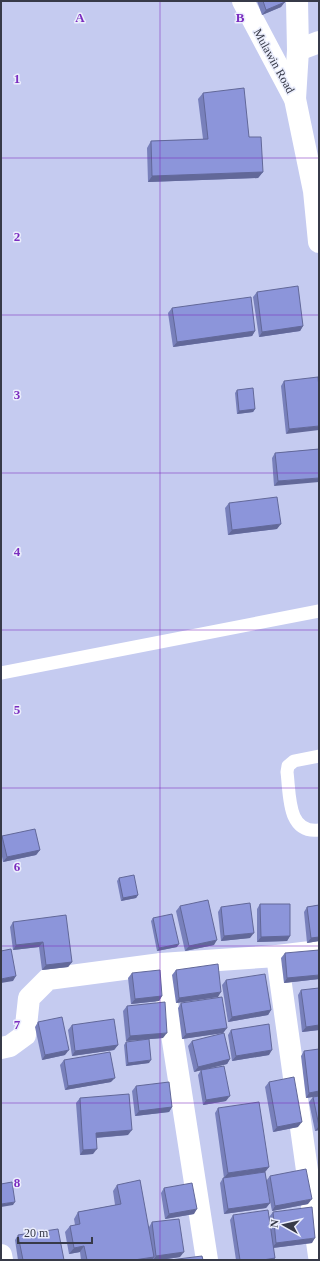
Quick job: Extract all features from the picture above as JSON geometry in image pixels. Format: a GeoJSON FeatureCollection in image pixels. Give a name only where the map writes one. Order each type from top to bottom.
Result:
{"type":"FeatureCollection","features":[{"type":"Feature","properties":{"kind":"street","name":"Mulawin Road"},"geometry":{"type":"LineString","coordinates":[[243,1],[295,98],[316,190],[319,242]]}},
{"type":"Feature","properties":{"kind":"street"},"geometry":{"type":"LineString","coordinates":[[295,98],[298,50],[298,1]]}},
{"type":"Feature","properties":{"kind":"street"},"geometry":{"type":"LineString","coordinates":[[298,50],[319,42]]}},
{"type":"Feature","properties":{"kind":"street"},"geometry":{"type":"LineString","coordinates":[[1,1048],[10,1046],[25,1035],[29,998],[48,980],[160,964],[278,956],[319,951]]}},
{"type":"Feature","properties":{"kind":"street"},"geometry":{"type":"LineString","coordinates":[[278,956],[319,1256]]}},
{"type":"Feature","properties":{"kind":"street"},"geometry":{"type":"LineString","coordinates":[[160,964],[206,1260]]}},
{"type":"Feature","properties":{"kind":"street"},"geometry":{"type":"LineString","coordinates":[[1,1255],[2,1260]]}},
{"type":"Feature","properties":{"kind":"lane"},"geometry":{"type":"LineString","coordinates":[[1,672],[319,611]]}},
{"type":"Feature","properties":{"kind":"lane"},"geometry":{"type":"LineString","coordinates":[[319,756],[294,761],[288,766],[287,772],[293,819],[301,828],[311,831],[319,830]]}},
{"type":"Feature","properties":{"kind":"building"},"geometry":{"type":"Polygon","coordinates":[[[263,1],[284,1],[285,2],[266,10],[263,1]]]}},
{"type":"Feature","properties":{"kind":"building"},"geometry":{"type":"Polygon","coordinates":[[[244,88],[249,137],[261,137],[263,172],[152,176],[151,141],[208,139],[203,93],[244,88]]]}},
{"type":"Feature","properties":{"kind":"building"},"geometry":{"type":"Polygon","coordinates":[[[298,286],[303,326],[262,332],[257,292],[298,286]]]}},
{"type":"Feature","properties":{"kind":"building"},"geometry":{"type":"Polygon","coordinates":[[[251,297],[255,331],[177,342],[172,308],[251,297]]]}},
{"type":"Feature","properties":{"kind":"building"},"geometry":{"type":"Polygon","coordinates":[[[318,377],[319,426],[289,429],[284,381],[318,377]]]}},
{"type":"Feature","properties":{"kind":"building"},"geometry":{"type":"Polygon","coordinates":[[[253,388],[255,409],[239,411],[237,390],[253,388]]]}},
{"type":"Feature","properties":{"kind":"building"},"geometry":{"type":"Polygon","coordinates":[[[319,449],[319,478],[278,481],[275,453],[319,449]]]}},
{"type":"Feature","properties":{"kind":"building"},"geometry":{"type":"Polygon","coordinates":[[[277,497],[281,524],[232,530],[229,503],[277,497]]]}},
{"type":"Feature","properties":{"kind":"building"},"geometry":{"type":"Polygon","coordinates":[[[35,829],[40,850],[7,857],[2,836],[35,829]]]}},
{"type":"Feature","properties":{"kind":"building"},"geometry":{"type":"Polygon","coordinates":[[[134,875],[138,895],[123,898],[119,878],[134,875]]]}},
{"type":"Feature","properties":{"kind":"building"},"geometry":{"type":"Polygon","coordinates":[[[208,900],[217,940],[189,946],[180,906],[208,900]]]}},
{"type":"Feature","properties":{"kind":"building"},"geometry":{"type":"Polygon","coordinates":[[[250,903],[254,933],[224,936],[221,907],[250,903]]]}},
{"type":"Feature","properties":{"kind":"building"},"geometry":{"type":"Polygon","coordinates":[[[260,904],[290,904],[290,936],[261,937],[260,904]]]}},
{"type":"Feature","properties":{"kind":"building"},"geometry":{"type":"Polygon","coordinates":[[[319,905],[319,937],[311,938],[307,907],[319,905]]]}},
{"type":"Feature","properties":{"kind":"building"},"geometry":{"type":"Polygon","coordinates":[[[172,914],[179,944],[159,948],[153,918],[172,914]]]}},
{"type":"Feature","properties":{"kind":"building"},"geometry":{"type":"Polygon","coordinates":[[[66,915],[72,962],[46,965],[43,942],[16,945],[13,922],[66,915]]]}},
{"type":"Feature","properties":{"kind":"building"},"geometry":{"type":"Polygon","coordinates":[[[11,949],[16,976],[1,979],[1,951],[11,949]]]}},
{"type":"Feature","properties":{"kind":"building"},"geometry":{"type":"Polygon","coordinates":[[[319,950],[319,975],[287,978],[285,953],[319,950]]]}},
{"type":"Feature","properties":{"kind":"building"},"geometry":{"type":"Polygon","coordinates":[[[218,964],[221,992],[179,998],[176,970],[218,964]]]}},
{"type":"Feature","properties":{"kind":"building"},"geometry":{"type":"Polygon","coordinates":[[[160,970],[162,996],[135,999],[132,973],[160,970]]]}},
{"type":"Feature","properties":{"kind":"building"},"geometry":{"type":"Polygon","coordinates":[[[265,974],[271,1010],[232,1017],[226,980],[265,974]]]}},
{"type":"Feature","properties":{"kind":"building"},"geometry":{"type":"Polygon","coordinates":[[[319,988],[319,1025],[306,1027],[301,990],[319,988]]]}},
{"type":"Feature","properties":{"kind":"building"},"geometry":{"type":"Polygon","coordinates":[[[222,997],[227,1028],[186,1034],[181,1003],[222,997]]]}},
{"type":"Feature","properties":{"kind":"building"},"geometry":{"type":"Polygon","coordinates":[[[165,1002],[167,1033],[130,1036],[127,1006],[165,1002]]]}},
{"type":"Feature","properties":{"kind":"building"},"geometry":{"type":"Polygon","coordinates":[[[62,1017],[69,1050],[45,1055],[38,1022],[62,1017]]]}},
{"type":"Feature","properties":{"kind":"building"},"geometry":{"type":"Polygon","coordinates":[[[114,1019],[118,1045],[75,1051],[72,1025],[114,1019]]]}},
{"type":"Feature","properties":{"kind":"building"},"geometry":{"type":"Polygon","coordinates":[[[269,1024],[272,1050],[236,1056],[231,1030],[269,1024]]]}},
{"type":"Feature","properties":{"kind":"building"},"geometry":{"type":"Polygon","coordinates":[[[224,1033],[230,1059],[198,1067],[192,1041],[224,1033]]]}},
{"type":"Feature","properties":{"kind":"building"},"geometry":{"type":"Polygon","coordinates":[[[149,1039],[151,1060],[128,1063],[126,1042],[149,1039]]]}},
{"type":"Feature","properties":{"kind":"building"},"geometry":{"type":"Polygon","coordinates":[[[319,1049],[319,1091],[309,1093],[304,1051],[319,1049]]]}},
{"type":"Feature","properties":{"kind":"building"},"geometry":{"type":"Polygon","coordinates":[[[110,1052],[115,1078],[68,1086],[64,1060],[110,1052]]]}},
{"type":"Feature","properties":{"kind":"building"},"geometry":{"type":"Polygon","coordinates":[[[224,1066],[230,1096],[206,1100],[201,1070],[224,1066]]]}},
{"type":"Feature","properties":{"kind":"building"},"geometry":{"type":"Polygon","coordinates":[[[294,1077],[302,1122],[277,1127],[269,1082],[294,1077]]]}},
{"type":"Feature","properties":{"kind":"building"},"geometry":{"type":"Polygon","coordinates":[[[169,1082],[172,1107],[139,1111],[136,1086],[169,1082]]]}},
{"type":"Feature","properties":{"kind":"building"},"geometry":{"type":"Polygon","coordinates":[[[129,1094],[132,1130],[96,1133],[97,1149],[83,1150],[80,1098],[129,1094]]]}},
{"type":"Feature","properties":{"kind":"building"},"geometry":{"type":"Polygon","coordinates":[[[319,1096],[319,1126],[313,1097],[319,1096]]]}},
{"type":"Feature","properties":{"kind":"building"},"geometry":{"type":"Polygon","coordinates":[[[259,1102],[269,1167],[228,1173],[218,1108],[259,1102]]]}},
{"type":"Feature","properties":{"kind":"building"},"geometry":{"type":"Polygon","coordinates":[[[306,1169],[312,1199],[275,1206],[270,1176],[306,1169]]]}},
{"type":"Feature","properties":{"kind":"building"},"geometry":{"type":"Polygon","coordinates":[[[265,1172],[270,1203],[228,1209],[223,1178],[265,1172]]]}},
{"type":"Feature","properties":{"kind":"building"},"geometry":{"type":"Polygon","coordinates":[[[140,1180],[154,1257],[134,1260],[87,1260],[84,1246],[74,1248],[70,1226],[80,1224],[78,1212],[121,1204],[117,1185],[140,1180]]]}},
{"type":"Feature","properties":{"kind":"building"},"geometry":{"type":"Polygon","coordinates":[[[12,1182],[15,1202],[1,1204],[1,1184],[12,1182]]]}},
{"type":"Feature","properties":{"kind":"building"},"geometry":{"type":"Polygon","coordinates":[[[192,1183],[197,1209],[169,1214],[164,1188],[192,1183]]]}},
{"type":"Feature","properties":{"kind":"building"},"geometry":{"type":"Polygon","coordinates":[[[312,1207],[315,1238],[276,1243],[273,1212],[312,1207]]]}},
{"type":"Feature","properties":{"kind":"building"},"geometry":{"type":"Polygon","coordinates":[[[268,1210],[275,1258],[263,1260],[240,1260],[233,1215],[268,1210]]]}},
{"type":"Feature","properties":{"kind":"building"},"geometry":{"type":"Polygon","coordinates":[[[179,1219],[184,1252],[156,1256],[152,1222],[179,1219]]]}},
{"type":"Feature","properties":{"kind":"building"},"geometry":{"type":"Polygon","coordinates":[[[58,1229],[64,1260],[23,1260],[18,1235],[58,1229]]]}},
{"type":"Feature","properties":{"kind":"building"},"geometry":{"type":"Polygon","coordinates":[[[202,1256],[203,1260],[170,1260],[202,1256]]]}}]}
